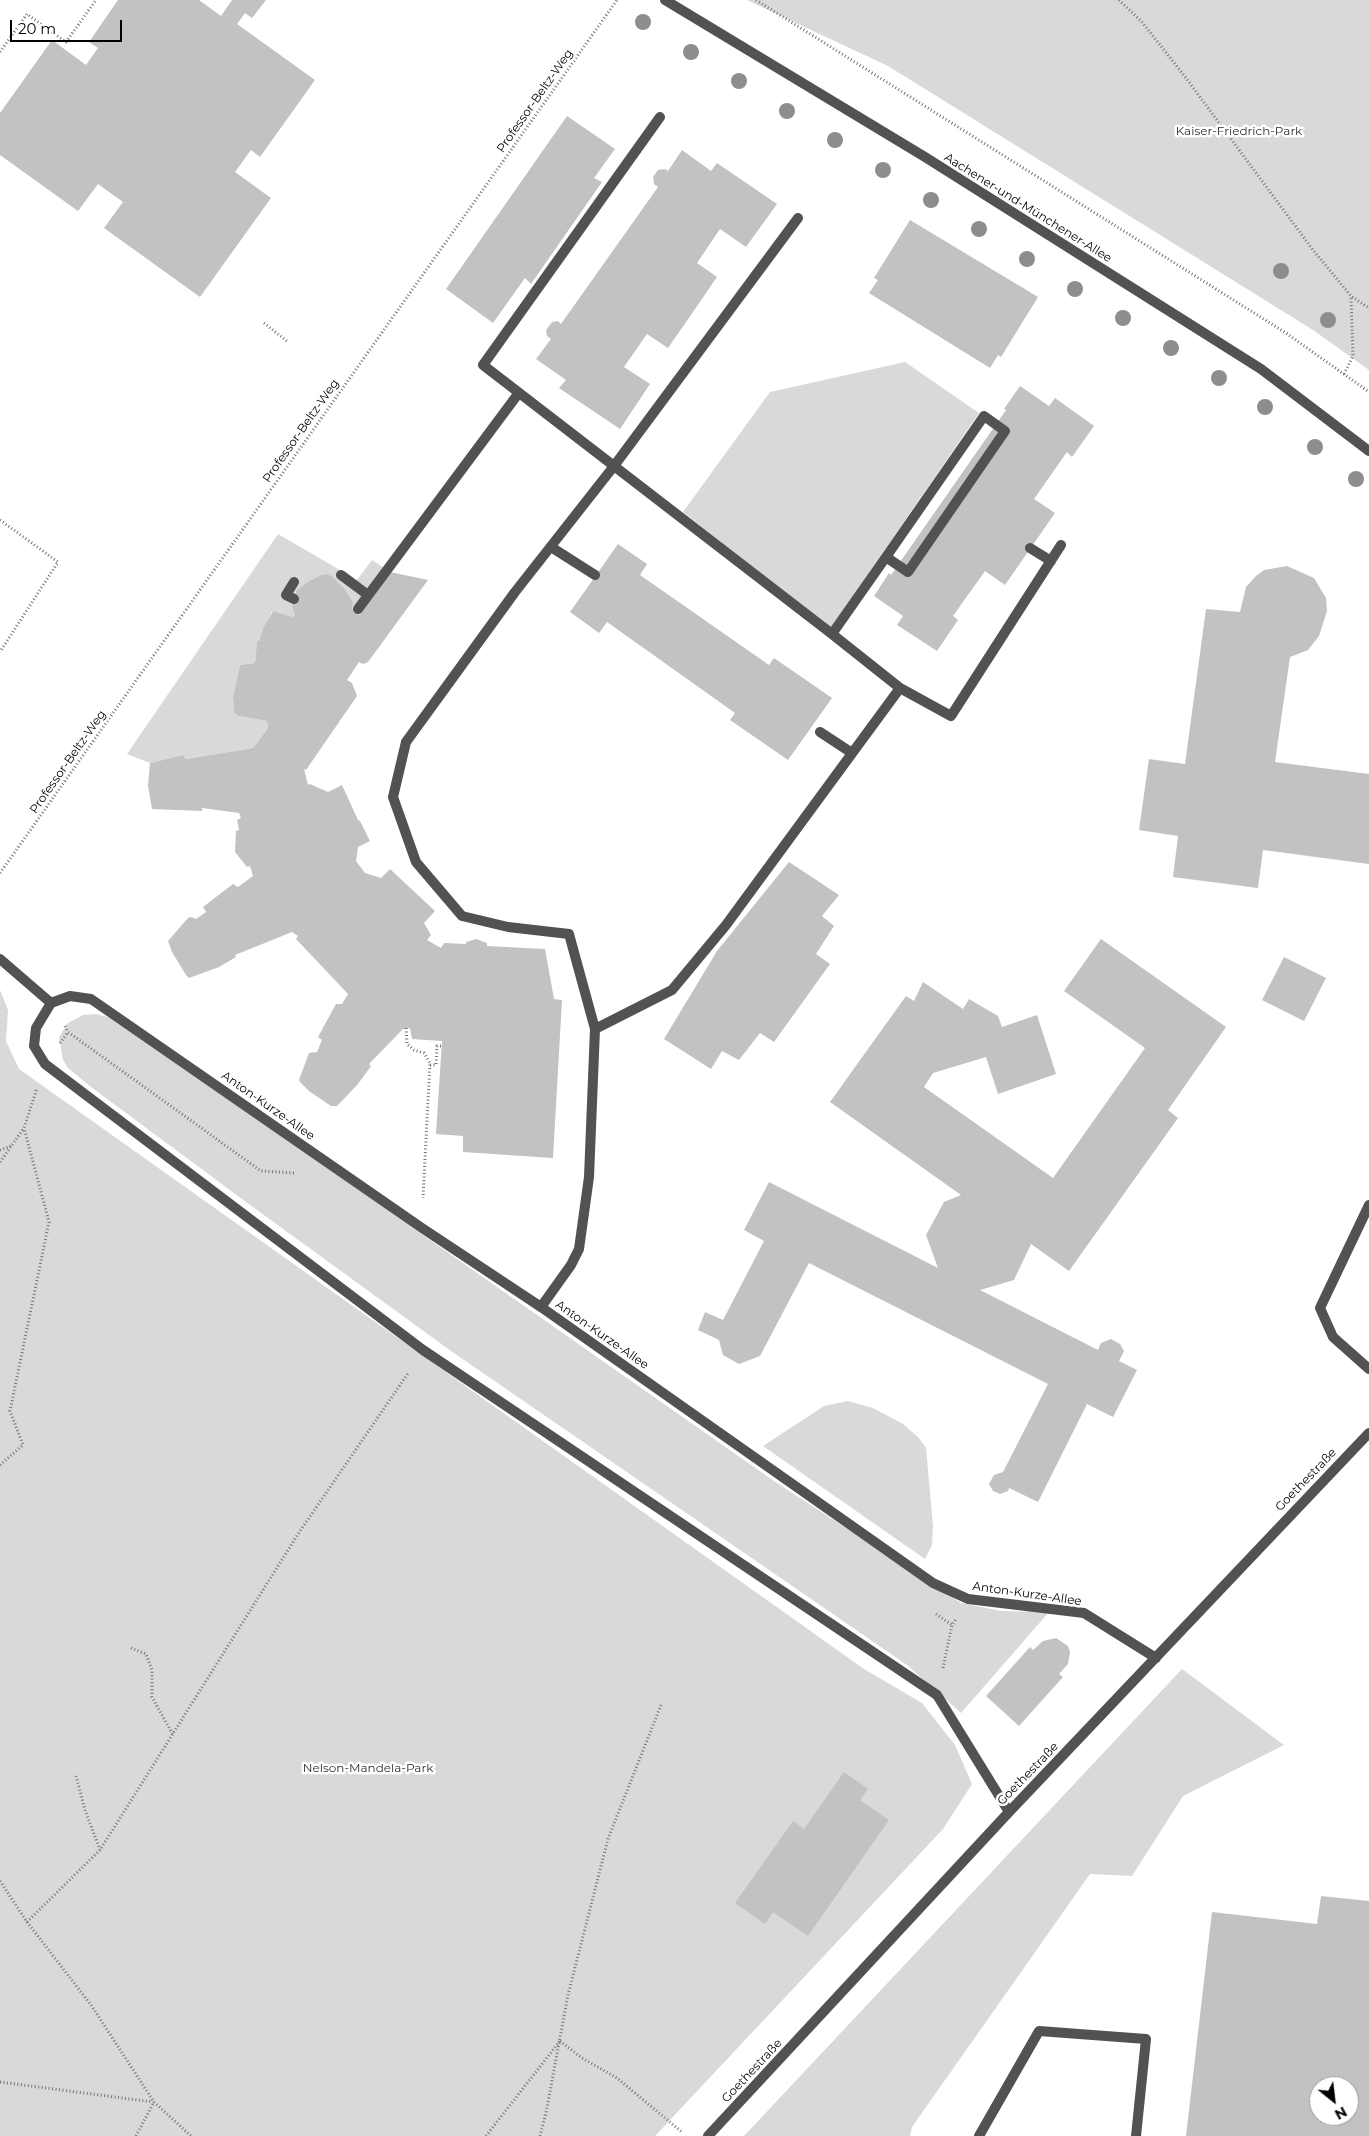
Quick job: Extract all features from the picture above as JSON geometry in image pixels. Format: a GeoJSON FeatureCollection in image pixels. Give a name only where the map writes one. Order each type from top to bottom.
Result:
{"type":"FeatureCollection","features":[{"type":"Feature","properties":{"kind":"street","name":"Aachener-und-Münchener-Allee"},"geometry":{"type":"LineString","coordinates":[[665,0],[925,158],[1261,368],[1369,451]]}},
{"type":"Feature","properties":{"kind":"street"},"geometry":{"type":"LineString","coordinates":[[660,117],[483,365],[900,688],[951,716],[1061,545]]}},
{"type":"Feature","properties":{"kind":"street"},"geometry":{"type":"LineString","coordinates":[[541,1307],[572,1265],[579,1249],[589,1177],[595,1029],[569,934],[508,928],[462,916],[416,862],[393,797],[406,742],[515,592],[614,466],[798,218]]}},
{"type":"Feature","properties":{"kind":"street"},"geometry":{"type":"LineString","coordinates":[[358,609],[518,394]]}},
{"type":"Feature","properties":{"kind":"street"},"geometry":{"type":"LineString","coordinates":[[832,634],[984,416],[1005,431],[908,572],[886,557]]}},
{"type":"Feature","properties":{"kind":"street"},"geometry":{"type":"LineString","coordinates":[[551,547],[595,575]]}},
{"type":"Feature","properties":{"kind":"street"},"geometry":{"type":"LineString","coordinates":[[1030,548],[1051,561]]}},
{"type":"Feature","properties":{"kind":"street"},"geometry":{"type":"LineString","coordinates":[[341,575],[368,596]]}},
{"type":"Feature","properties":{"kind":"street"},"geometry":{"type":"LineString","coordinates":[[294,582],[286,596],[294,599]]}},
{"type":"Feature","properties":{"kind":"street"},"geometry":{"type":"LineString","coordinates":[[595,1029],[672,990],[726,925],[900,688]]}},
{"type":"Feature","properties":{"kind":"street"},"geometry":{"type":"LineString","coordinates":[[820,732],[852,753]]}},
{"type":"Feature","properties":{"kind":"street"},"geometry":{"type":"LineString","coordinates":[[0,959],[51,1003],[36,1028],[34,1046],[45,1064],[423,1350],[937,1695],[1009,1812]]}},
{"type":"Feature","properties":{"kind":"street","name":"Anton-Kurze-Allee"},"geometry":{"type":"LineString","coordinates":[[51,1003],[70,996],[91,998],[422,1228],[541,1307],[933,1583],[968,1599],[1084,1613],[1156,1658]]}},
{"type":"Feature","properties":{"kind":"street"},"geometry":{"type":"LineString","coordinates":[[1369,1204],[1320,1308],[1333,1337],[1369,1368]]}},
{"type":"Feature","properties":{"kind":"street","name":"Goethestraße"},"geometry":{"type":"LineString","coordinates":[[708,2136],[1009,1812],[1369,1433]]}},
{"type":"Feature","properties":{"kind":"street"},"geometry":{"type":"LineString","coordinates":[[979,2136],[1038,2032],[1146,2039],[1136,2136]]}},
{"type":"Feature","properties":{"kind":"path"},"geometry":{"type":"LineString","coordinates":[[0,52],[27,14],[66,42],[96,0]]}},
{"type":"Feature","properties":{"kind":"path","name":"Professor-Beltz-Weg"},"geometry":{"type":"LineString","coordinates":[[0,873],[617,0]]}},
{"type":"Feature","properties":{"kind":"path"},"geometry":{"type":"LineString","coordinates":[[756,0],[1278,328],[1369,392]]}},
{"type":"Feature","properties":{"kind":"path"},"geometry":{"type":"LineString","coordinates":[[1119,0],[1142,22],[1186,78],[1313,250],[1351,296],[1369,308]]}},
{"type":"Feature","properties":{"kind":"path"},"geometry":{"type":"LineString","coordinates":[[1344,374],[1353,356],[1351,296]]}},
{"type":"Feature","properties":{"kind":"path"},"geometry":{"type":"LineString","coordinates":[[264,323],[288,342]]}},
{"type":"Feature","properties":{"kind":"path"},"geometry":{"type":"LineString","coordinates":[[0,520],[58,562],[0,652]]}},
{"type":"Feature","properties":{"kind":"path"},"geometry":{"type":"LineString","coordinates":[[406,1028],[408,1044],[414,1050],[424,1053],[430,1065],[422,1228]]}},
{"type":"Feature","properties":{"kind":"path"},"geometry":{"type":"LineString","coordinates":[[68,1032],[261,1171],[302,1173]]}},
{"type":"Feature","properties":{"kind":"path"},"geometry":{"type":"LineString","coordinates":[[430,1065],[436,1064],[437,1046],[442,1046]]}},
{"type":"Feature","properties":{"kind":"path"},"geometry":{"type":"LineString","coordinates":[[0,1162],[24,1128],[45,1064]]}},
{"type":"Feature","properties":{"kind":"path"},"geometry":{"type":"LineString","coordinates":[[0,1465],[22,1445],[10,1411],[49,1222],[24,1128]]}},
{"type":"Feature","properties":{"kind":"path"},"geometry":{"type":"LineString","coordinates":[[0,1150],[12,1146]]}},
{"type":"Feature","properties":{"kind":"path"},"geometry":{"type":"LineString","coordinates":[[27,1922],[100,1850],[300,1531],[423,1350]]}},
{"type":"Feature","properties":{"kind":"path"},"geometry":{"type":"LineString","coordinates":[[937,1695],[952,1625],[968,1599]]}},
{"type":"Feature","properties":{"kind":"path"},"geometry":{"type":"LineString","coordinates":[[936,1614],[952,1625]]}},
{"type":"Feature","properties":{"kind":"path"},"geometry":{"type":"LineString","coordinates":[[131,1648],[146,1654],[152,1670],[152,1697],[173,1736]]}},
{"type":"Feature","properties":{"kind":"path"},"geometry":{"type":"LineString","coordinates":[[540,2136],[568,1995],[608,1839],[661,1705]]}},
{"type":"Feature","properties":{"kind":"path"},"geometry":{"type":"LineString","coordinates":[[76,1776],[85,1810],[100,1850]]}},
{"type":"Feature","properties":{"kind":"path"},"geometry":{"type":"LineString","coordinates":[[0,1881],[27,1922],[91,2005],[154,2102],[191,2136]]}},
{"type":"Feature","properties":{"kind":"path"},"geometry":{"type":"LineString","coordinates":[[486,2136],[560,2041]]}},
{"type":"Feature","properties":{"kind":"path"},"geometry":{"type":"LineString","coordinates":[[560,2041],[582,2058],[616,2078],[686,2136]]}},
{"type":"Feature","properties":{"kind":"path"},"geometry":{"type":"LineString","coordinates":[[0,2082],[154,2102]]}},
{"type":"Feature","properties":{"kind":"path"},"geometry":{"type":"LineString","coordinates":[[136,2136],[154,2102]]}},
{"type":"Feature","properties":{"kind":"green space","name":"Kaiser-Friedrich-Park"},"geometry":{"type":"Polygon","coordinates":[[[747,0],[1369,0],[1369,370],[1313,330],[888,66],[747,0]]]}},
{"type":"Feature","properties":{"kind":"green space"},"geometry":{"type":"Polygon","coordinates":[[[905,362],[979,413],[830,629],[683,512],[770,392],[905,362]]]}},
{"type":"Feature","properties":{"kind":"green space"},"geometry":{"type":"Polygon","coordinates":[[[278,534],[357,580],[372,560],[390,572],[359,615],[352,610],[353,602],[344,588],[332,576],[327,574],[309,581],[300,590],[294,599],[292,607],[295,614],[293,617],[272,611],[259,641],[257,641],[255,663],[240,665],[233,697],[234,712],[238,716],[267,721],[268,728],[253,748],[186,759],[183,755],[150,763],[127,754],[278,534]]]}},
{"type":"Feature","properties":{"kind":"green space","name":"Nelson-Mandela-Park"},"geometry":{"type":"Polygon","coordinates":[[[0,990],[8,1010],[6,1041],[19,1069],[864,1669],[922,1703],[955,1745],[972,1784],[943,1829],[655,2136],[0,2136],[0,990]]]}},
{"type":"Feature","properties":{"kind":"green space"},"geometry":{"type":"Polygon","coordinates":[[[96,1014],[108,1017],[280,1135],[774,1481],[961,1603],[1001,1611],[1049,1612],[961,1713],[907,1665],[451,1351],[91,1087],[68,1068],[63,1060],[59,1037],[68,1023],[83,1015],[96,1014]]]}},
{"type":"Feature","properties":{"kind":"green space"},"geometry":{"type":"Polygon","coordinates":[[[848,1401],[873,1408],[903,1424],[918,1437],[926,1448],[933,1526],[932,1545],[925,1559],[763,1446],[824,1406],[848,1401]]]}},
{"type":"Feature","properties":{"kind":"green space"},"geometry":{"type":"Polygon","coordinates":[[[1182,1669],[1284,1745],[1183,1796],[1132,1876],[1090,1874],[912,2127],[910,2136],[744,2136],[1182,1669]]]}},
{"type":"Feature","properties":{"kind":"building"},"geometry":{"type":"Polygon","coordinates":[[[118,0],[199,0],[221,16],[232,0],[266,0],[252,18],[245,13],[237,24],[315,80],[260,157],[251,150],[235,172],[271,198],[200,297],[104,228],[123,202],[98,184],[78,211],[0,155],[0,113],[52,40],[86,65],[98,48],[89,42],[118,0]]]}},
{"type":"Feature","properties":{"kind":"building"},"geometry":{"type":"Polygon","coordinates":[[[567,116],[615,149],[594,178],[602,182],[531,284],[525,278],[493,323],[446,289],[567,116]]]}},
{"type":"Feature","properties":{"kind":"building"},"geometry":{"type":"Polygon","coordinates":[[[682,150],[711,171],[717,163],[777,204],[746,247],[720,229],[697,263],[717,277],[668,348],[647,334],[624,367],[650,384],[620,429],[559,388],[566,380],[536,359],[551,339],[547,336],[546,330],[552,322],[558,321],[561,324],[658,187],[654,184],[653,177],[658,170],[665,169],[668,171],[682,150]]]}},
{"type":"Feature","properties":{"kind":"building"},"geometry":{"type":"Polygon","coordinates":[[[910,220],[1038,297],[1001,357],[998,355],[990,368],[869,293],[878,280],[874,278],[910,220]]]}},
{"type":"Feature","properties":{"kind":"building"},"geometry":{"type":"Polygon","coordinates":[[[1020,386],[1049,406],[1055,398],[1094,426],[1072,457],[1067,452],[1034,499],[1055,513],[1005,585],[985,571],[953,616],[958,620],[937,651],[897,625],[903,616],[874,596],[889,573],[891,575],[1006,410],[1004,409],[1020,386]]]}},
{"type":"Feature","properties":{"kind":"building"},"geometry":{"type":"Polygon","coordinates":[[[618,544],[647,564],[640,575],[769,665],[774,658],[832,698],[788,760],[730,720],[735,713],[607,622],[599,633],[570,612],[618,544]]]}},
{"type":"Feature","properties":{"kind":"building"},"geometry":{"type":"Polygon","coordinates":[[[1287,566],[1314,578],[1326,598],[1327,611],[1319,636],[1308,650],[1290,657],[1275,762],[1369,774],[1369,864],[1263,850],[1258,888],[1173,877],[1178,836],[1139,830],[1149,759],[1185,764],[1206,609],[1240,612],[1246,587],[1256,576],[1264,570],[1287,566]]]}},
{"type":"Feature","properties":{"kind":"building"},"geometry":{"type":"Polygon","coordinates":[[[390,572],[428,580],[368,662],[363,664],[359,662],[347,680],[352,683],[357,696],[306,770],[304,769],[308,785],[310,784],[328,792],[342,785],[370,841],[358,847],[356,861],[365,873],[381,878],[390,869],[435,911],[424,923],[431,935],[427,940],[441,948],[444,943],[466,944],[466,942],[476,939],[487,943],[487,946],[545,949],[554,999],[562,1000],[553,1158],[463,1152],[463,1136],[436,1134],[442,1041],[412,1039],[410,1028],[403,1029],[369,1064],[371,1066],[358,1084],[337,1106],[331,1106],[309,1091],[299,1080],[309,1053],[317,1052],[322,1040],[318,1037],[336,1004],[342,1004],[348,994],[296,939],[298,936],[292,932],[235,955],[236,957],[219,967],[189,978],[172,952],[168,941],[188,918],[196,919],[206,912],[203,907],[233,884],[238,887],[253,876],[250,866],[247,867],[235,852],[236,831],[239,830],[237,820],[241,818],[239,813],[202,808],[202,811],[152,809],[148,786],[150,763],[183,755],[186,759],[253,748],[268,728],[267,721],[238,716],[234,712],[233,697],[240,665],[255,663],[257,641],[259,641],[273,611],[293,617],[295,614],[292,607],[296,591],[309,581],[327,574],[332,576],[344,588],[353,602],[352,610],[359,615],[390,572]]]}},
{"type":"Feature","properties":{"kind":"building"},"geometry":{"type":"Polygon","coordinates":[[[789,862],[839,895],[822,916],[834,926],[816,954],[830,964],[774,1042],[760,1033],[739,1060],[722,1051],[711,1069],[664,1039],[717,951],[789,862]]]}},
{"type":"Feature","properties":{"kind":"building"},"geometry":{"type":"Polygon","coordinates":[[[1101,939],[1226,1027],[1168,1110],[1178,1118],[1069,1271],[1031,1244],[1014,1280],[980,1290],[1098,1350],[1101,1343],[1111,1339],[1120,1344],[1124,1351],[1119,1361],[1137,1370],[1113,1417],[1087,1404],[1038,1502],[1009,1488],[1008,1491],[1000,1494],[993,1491],[989,1484],[994,1475],[1003,1472],[1048,1384],[809,1263],[760,1356],[739,1364],[723,1355],[719,1340],[698,1330],[705,1312],[723,1320],[764,1241],[744,1230],[769,1182],[938,1268],[926,1235],[944,1202],[961,1195],[830,1102],[906,996],[914,1001],[923,982],[963,1009],[969,999],[998,1016],[1002,1027],[1037,1015],[1056,1074],[998,1094],[986,1057],[933,1073],[924,1087],[1053,1178],[1145,1048],[1064,991],[1101,939]]]}},
{"type":"Feature","properties":{"kind":"building"},"geometry":{"type":"Polygon","coordinates":[[[1284,957],[1326,978],[1304,1021],[1262,1000],[1284,957]]]}},
{"type":"Feature","properties":{"kind":"building"},"geometry":{"type":"Polygon","coordinates":[[[1056,1638],[1068,1646],[1070,1652],[1068,1664],[1059,1674],[1063,1677],[1019,1726],[986,1696],[1030,1647],[1033,1650],[1043,1641],[1056,1638]]]}},
{"type":"Feature","properties":{"kind":"building"},"geometry":{"type":"Polygon","coordinates":[[[844,1772],[868,1789],[860,1800],[889,1820],[808,1936],[773,1912],[765,1924],[735,1903],[793,1821],[804,1829],[844,1772]]]}},
{"type":"Feature","properties":{"kind":"building"},"geometry":{"type":"Polygon","coordinates":[[[1321,1896],[1369,1901],[1369,2136],[1186,2136],[1212,1912],[1317,1924],[1321,1896]]]}}]}
